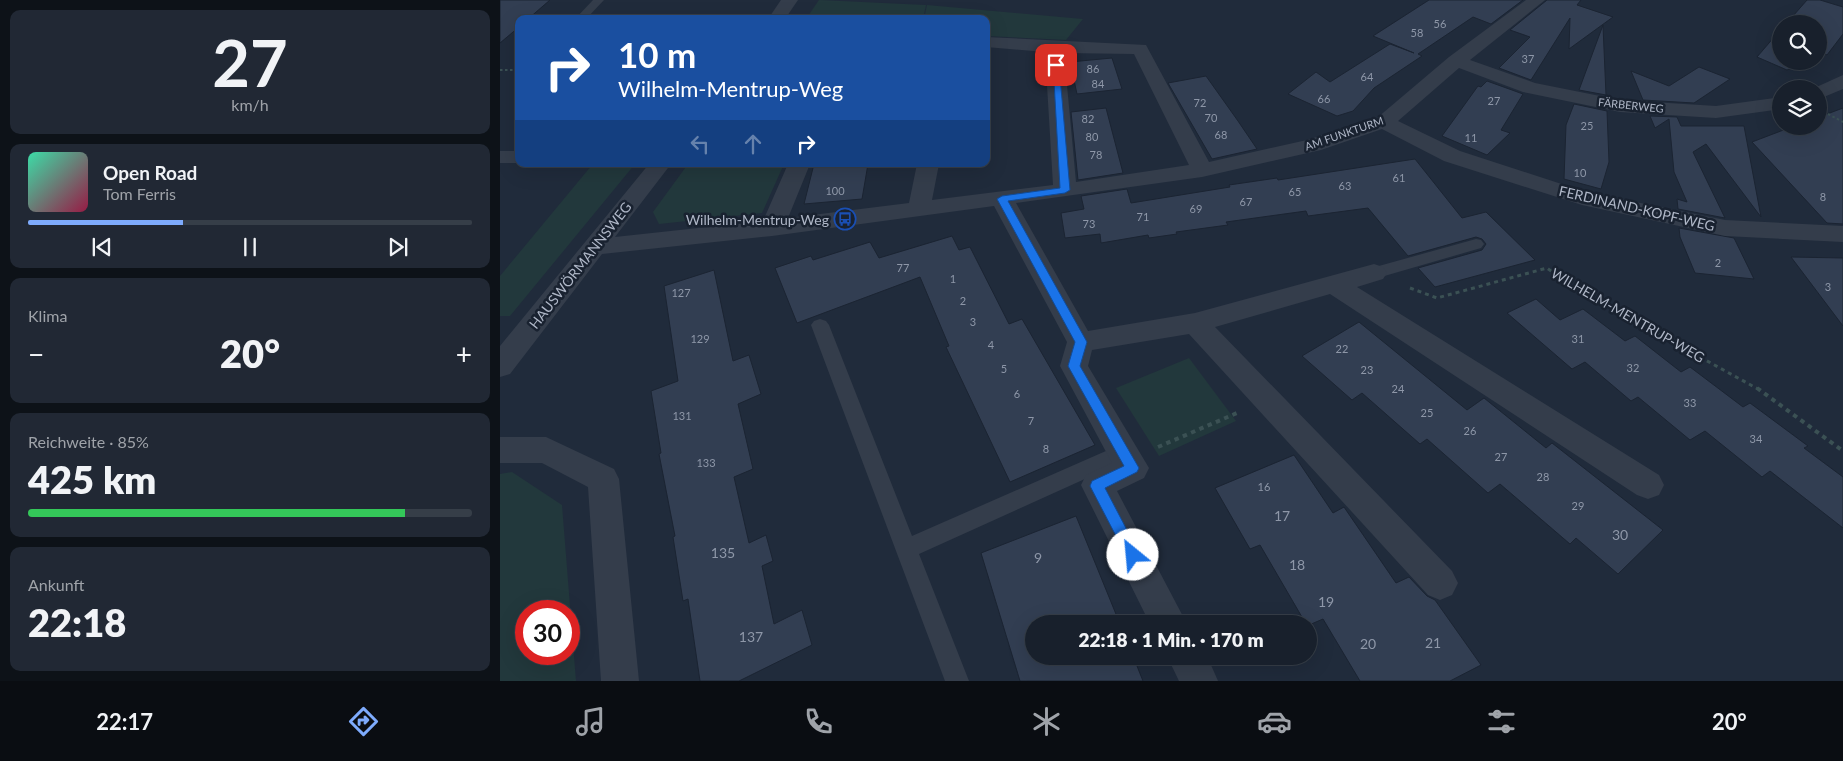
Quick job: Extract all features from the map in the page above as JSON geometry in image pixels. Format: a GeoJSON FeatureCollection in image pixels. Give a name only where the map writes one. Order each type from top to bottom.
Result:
{"type":"FeatureCollection","features":[{"type":"Feature","properties":{"kind":"street"},"geometry":{"type":"LineString","coordinates":[[779,15],[790,0]]}},
{"type":"Feature","properties":{"kind":"street","name":"AM FUNKTURM"},"geometry":{"type":"LineString","coordinates":[[594,247],[772,228],[1002,199],[1202,170],[1313,145],[1384,122],[1456,61],[1537,0]]}},
{"type":"Feature","properties":{"kind":"street"},"geometry":{"type":"LineString","coordinates":[[990,42],[1054,47],[1140,49],[1202,170]]}},
{"type":"Feature","properties":{"kind":"street"},"geometry":{"type":"LineString","coordinates":[[1054,47],[1065,190]]}},
{"type":"Feature","properties":{"kind":"street","name":"FÄRBERWEG"},"geometry":{"type":"LineString","coordinates":[[1456,61],[1530,88],[1620,106],[1716,112],[1772,104]]}},
{"type":"Feature","properties":{"kind":"street"},"geometry":{"type":"LineString","coordinates":[[1827,89],[1843,81]]}},
{"type":"Feature","properties":{"kind":"street","name":"FERDINAND-KOPF-WEG"},"geometry":{"type":"LineString","coordinates":[[1384,122],[1452,156],[1582,198],[1725,228],[1843,234]]}},
{"type":"Feature","properties":{"kind":"street"},"geometry":{"type":"LineString","coordinates":[[500,157],[515,157]]}},
{"type":"Feature","properties":{"kind":"street","name":"HAUSWÖRMANNSWEG"},"geometry":{"type":"LineString","coordinates":[[500,366],[658,167]]}},
{"type":"Feature","properties":{"kind":"street"},"geometry":{"type":"LineString","coordinates":[[772,228],[798,167]]}},
{"type":"Feature","properties":{"kind":"street"},"geometry":{"type":"LineString","coordinates":[[919,210],[927,167]]}},
{"type":"Feature","properties":{"kind":"street"},"geometry":{"type":"LineString","coordinates":[[1002,199],[1081,342],[1074,366],[1133,468],[1097,486],[1164,615]]}},
{"type":"Feature","properties":{"kind":"street"},"geometry":{"type":"LineString","coordinates":[[1081,342],[1195,323],[1374,273]]}},
{"type":"Feature","properties":{"kind":"street"},"geometry":{"type":"LineString","coordinates":[[1335,285],[1648,485]]}},
{"type":"Feature","properties":{"kind":"street"},"geometry":{"type":"LineString","coordinates":[[1195,323],[1440,583]]}},
{"type":"Feature","properties":{"kind":"street"},"geometry":{"type":"LineString","coordinates":[[500,450],[546,450],[603,479],[620,681]]}},
{"type":"Feature","properties":{"kind":"street"},"geometry":{"type":"LineString","coordinates":[[1191,665],[1199,681]]}},
{"type":"Feature","properties":{"kind":"lane"},"geometry":{"type":"LineString","coordinates":[[584,15],[599,0]]}},
{"type":"Feature","properties":{"kind":"lane"},"geometry":{"type":"LineString","coordinates":[[1374,273],[1476,244]]}},
{"type":"Feature","properties":{"kind":"lane"},"geometry":{"type":"LineString","coordinates":[[820,325],[957,681]]}},
{"type":"Feature","properties":{"kind":"lane"},"geometry":{"type":"LineString","coordinates":[[905,550],[1125,457]]}},
{"type":"Feature","properties":{"kind":"path"},"geometry":{"type":"LineString","coordinates":[[500,70],[515,70]]}},
{"type":"Feature","properties":{"kind":"path","name":"WILHELM-MENTRUP-WEG"},"geometry":{"type":"LineString","coordinates":[[1374,273],[1437,298],[1547,268],[1571,286],[1753,385],[1843,452]]}},
{"type":"Feature","properties":{"kind":"path"},"geometry":{"type":"LineString","coordinates":[[1125,457],[1237,413],[1231,406]]}},
{"type":"Feature","properties":{"kind":"green space"},"geometry":{"type":"Polygon","coordinates":[[[819,0],[926,5],[924,15],[809,15],[819,0]]]}},
{"type":"Feature","properties":{"kind":"green space"},"geometry":{"type":"Polygon","coordinates":[[[927,5],[1083,19],[1066,40],[990,36],[990,15],[925,15],[927,5]]]}},
{"type":"Feature","properties":{"kind":"green space"},"geometry":{"type":"Polygon","coordinates":[[[590,167],[633,167],[510,316],[500,316],[500,276],[590,167]]]}},
{"type":"Feature","properties":{"kind":"green space"},"geometry":{"type":"Polygon","coordinates":[[[686,167],[783,167],[762,213],[659,224],[653,212],[686,167]]]}},
{"type":"Feature","properties":{"kind":"green space"},"geometry":{"type":"Polygon","coordinates":[[[1189,358],[1236,421],[1159,456],[1116,388],[1189,358]]]}},
{"type":"Feature","properties":{"kind":"green space"},"geometry":{"type":"Polygon","coordinates":[[[512,472],[562,505],[570,600],[515,600],[515,665],[575,665],[576,681],[500,681],[500,474],[512,472]]]}},
{"type":"Feature","properties":{"kind":"building"},"geometry":{"type":"Polygon","coordinates":[[[500,0],[550,0],[533,15],[515,15],[515,30],[500,43],[500,0]]]}},
{"type":"Feature","properties":{"kind":"building"},"geometry":{"type":"Polygon","coordinates":[[[1429,0],[1523,0],[1491,24],[1473,17],[1418,54],[1422,56],[1374,88],[1353,111],[1337,116],[1288,94],[1316,72],[1330,82],[1390,44],[1414,53],[1373,36],[1429,0]]]}},
{"type":"Feature","properties":{"kind":"building"},"geometry":{"type":"Polygon","coordinates":[[[1547,0],[1581,0],[1577,5],[1613,17],[1569,49],[1570,18],[1531,80],[1499,68],[1530,37],[1510,30],[1547,0]]]}},
{"type":"Feature","properties":{"kind":"building"},"geometry":{"type":"Polygon","coordinates":[[[1807,0],[1820,0],[1843,7],[1843,34],[1827,55],[1827,15],[1794,15],[1807,0]]]}},
{"type":"Feature","properties":{"kind":"building"},"geometry":{"type":"Polygon","coordinates":[[[1603,26],[1606,95],[1579,90],[1603,26]]]}},
{"type":"Feature","properties":{"kind":"building"},"geometry":{"type":"Polygon","coordinates":[[[1772,40],[1772,64],[1757,57],[1772,40]]]}},
{"type":"Feature","properties":{"kind":"building"},"geometry":{"type":"Polygon","coordinates":[[[1112,58],[1122,89],[1077,94],[1070,62],[1112,58]]]}},
{"type":"Feature","properties":{"kind":"building"},"geometry":{"type":"Polygon","coordinates":[[[1699,67],[1730,79],[1694,103],[1643,100],[1631,71],[1669,86],[1699,67]]]}},
{"type":"Feature","properties":{"kind":"building"},"geometry":{"type":"Polygon","coordinates":[[[1206,76],[1257,149],[1212,159],[1168,83],[1206,76]]]}},
{"type":"Feature","properties":{"kind":"building"},"geometry":{"type":"Polygon","coordinates":[[[1487,81],[1523,94],[1501,130],[1510,133],[1487,155],[1442,136],[1478,86],[1481,87],[1487,81]]]}},
{"type":"Feature","properties":{"kind":"building"},"geometry":{"type":"Polygon","coordinates":[[[1574,104],[1607,111],[1609,162],[1601,189],[1564,179],[1566,125],[1574,104]]]}},
{"type":"Feature","properties":{"kind":"building"},"geometry":{"type":"Polygon","coordinates":[[[1106,108],[1123,173],[1078,180],[1071,112],[1106,108]]]}},
{"type":"Feature","properties":{"kind":"building"},"geometry":{"type":"Polygon","coordinates":[[[1843,108],[1843,224],[1827,223],[1752,142],[1772,134],[1827,135],[1827,114],[1843,108]]]}},
{"type":"Feature","properties":{"kind":"building"},"geometry":{"type":"Polygon","coordinates":[[[1650,116],[1677,117],[1681,126],[1744,126],[1761,217],[1706,144],[1693,152],[1725,218],[1678,209],[1677,199],[1687,202],[1674,172],[1669,119],[1655,128],[1650,116]]]}},
{"type":"Feature","properties":{"kind":"building"},"geometry":{"type":"Polygon","coordinates":[[[1415,159],[1462,218],[1486,212],[1535,260],[1435,287],[1418,268],[1482,250],[1486,244],[1482,239],[1476,237],[1408,256],[1368,208],[1308,216],[1306,211],[1226,222],[1228,225],[1176,232],[1177,234],[1149,238],[1148,235],[1101,243],[1100,234],[1065,238],[1061,213],[1084,209],[1081,196],[1127,189],[1131,203],[1230,187],[1229,185],[1277,178],[1278,180],[1415,159]]]}},
{"type":"Feature","properties":{"kind":"building"},"geometry":{"type":"Polygon","coordinates":[[[813,167],[867,167],[862,199],[804,204],[813,167]]]}},
{"type":"Feature","properties":{"kind":"building"},"geometry":{"type":"Polygon","coordinates":[[[1679,228],[1734,238],[1754,279],[1695,273],[1680,237],[1679,228]]]}},
{"type":"Feature","properties":{"kind":"building"},"geometry":{"type":"Polygon","coordinates":[[[952,236],[959,250],[970,247],[1009,324],[1022,319],[1095,445],[1010,482],[946,347],[949,346],[920,277],[797,323],[775,268],[811,256],[813,260],[870,242],[879,258],[952,236]]]}},
{"type":"Feature","properties":{"kind":"building"},"geometry":{"type":"Polygon","coordinates":[[[1791,257],[1843,258],[1843,326],[1791,257]]]}},
{"type":"Feature","properties":{"kind":"building"},"geometry":{"type":"Polygon","coordinates":[[[714,270],[733,361],[749,355],[761,394],[738,404],[753,469],[734,477],[749,543],[766,535],[773,561],[762,566],[774,624],[802,610],[812,645],[739,681],[700,681],[688,599],[683,601],[673,537],[675,536],[659,454],[661,453],[651,391],[678,381],[664,286],[714,270]]]}},
{"type":"Feature","properties":{"kind":"building"},"geometry":{"type":"Polygon","coordinates":[[[1536,299],[1560,320],[1583,309],[1625,341],[1635,336],[1681,372],[1690,367],[1743,407],[1750,403],[1808,446],[1804,448],[1843,477],[1843,528],[1770,471],[1762,477],[1705,431],[1690,440],[1638,397],[1631,401],[1585,362],[1572,369],[1507,313],[1536,299]]]}},
{"type":"Feature","properties":{"kind":"building"},"geometry":{"type":"Polygon","coordinates":[[[1359,322],[1467,410],[1484,398],[1546,448],[1552,443],[1663,530],[1618,574],[1576,538],[1570,544],[1500,484],[1488,493],[1427,439],[1420,444],[1362,393],[1352,400],[1302,356],[1359,322]]]}},
{"type":"Feature","properties":{"kind":"building"},"geometry":{"type":"Polygon","coordinates":[[[1294,455],[1333,513],[1344,507],[1396,583],[1409,577],[1427,596],[1435,600],[1481,665],[1450,681],[1360,681],[1323,619],[1317,622],[1317,615],[1301,615],[1260,545],[1250,549],[1215,488],[1294,455]]]}},
{"type":"Feature","properties":{"kind":"building"},"geometry":{"type":"Polygon","coordinates":[[[1076,516],[1116,615],[1025,615],[1025,665],[1137,665],[1143,681],[1020,681],[981,553],[1076,516]]]}},
{"type":"Feature","properties":{"kind":"place","name":"Wilhelm-Mentrup-Weg"},"geometry":{"type":"Point","coordinates":[845,219]}},
{"type":"Feature","properties":{"kind":"route"},"geometry":{"type":"LineString","coordinates":[[1056,65],[1065,190],[1002,199],[1081,342],[1074,366],[1122,453],[1133,468],[1097,486],[1133,555]]}}]}
